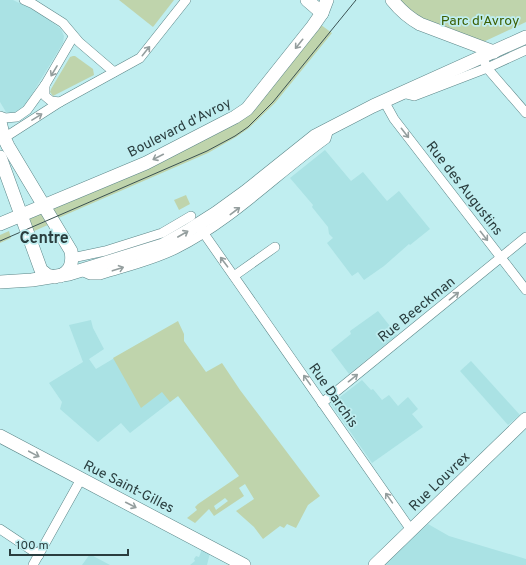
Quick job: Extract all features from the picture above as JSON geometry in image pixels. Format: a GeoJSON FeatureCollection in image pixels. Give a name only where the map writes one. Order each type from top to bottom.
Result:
{"type":"FeatureCollection","features":[{"type":"Feature","properties":{"kind":"street"},"geometry":{"type":"LineString","coordinates":[[24,0],[35,2],[63,24],[74,37],[114,72]]}},
{"type":"Feature","properties":{"kind":"street"},"geometry":{"type":"LineString","coordinates":[[2,135],[140,58],[186,0]]}},
{"type":"Feature","properties":{"kind":"street"},"geometry":{"type":"LineString","coordinates":[[307,0],[322,13]]}},
{"type":"Feature","properties":{"kind":"street","name":"Boulevard d'Avroy"},"geometry":{"type":"LineString","coordinates":[[0,224],[146,163],[235,117],[247,109],[322,13],[327,0]]}},
{"type":"Feature","properties":{"kind":"street"},"geometry":{"type":"LineString","coordinates":[[392,0],[399,9],[420,24],[494,52],[512,57]]}},
{"type":"Feature","properties":{"kind":"street"},"geometry":{"type":"LineString","coordinates":[[0,116],[10,118],[22,114],[27,110],[45,85],[74,37]]}},
{"type":"Feature","properties":{"kind":"street"},"geometry":{"type":"LineString","coordinates":[[484,63],[494,52],[526,37]]}},
{"type":"Feature","properties":{"kind":"street"},"geometry":{"type":"LineString","coordinates":[[0,282],[58,276],[80,272],[163,244],[197,225],[245,192],[309,140],[355,114],[402,93],[484,63],[512,57],[526,50]]}},
{"type":"Feature","properties":{"kind":"street"},"geometry":{"type":"LineString","coordinates":[[484,63],[526,113]]}},
{"type":"Feature","properties":{"kind":"street"},"geometry":{"type":"LineString","coordinates":[[45,85],[45,96],[51,101],[60,102]]}},
{"type":"Feature","properties":{"kind":"street","name":"Rue des Augustins"},"geometry":{"type":"LineString","coordinates":[[384,101],[394,119],[526,290]]}},
{"type":"Feature","properties":{"kind":"street"},"geometry":{"type":"LineString","coordinates":[[0,122],[2,135],[71,251],[72,258],[68,271],[58,276],[47,276],[41,270],[0,157]]}},
{"type":"Feature","properties":{"kind":"street"},"geometry":{"type":"LineString","coordinates":[[72,258],[104,251],[162,233],[197,225]]}},
{"type":"Feature","properties":{"kind":"street","name":"Rue Darchis"},"geometry":{"type":"LineString","coordinates":[[197,225],[411,530]]}},
{"type":"Feature","properties":{"kind":"street","name":"Rue Beeckman"},"geometry":{"type":"LineString","coordinates":[[322,403],[526,237]]}},
{"type":"Feature","properties":{"kind":"street"},"geometry":{"type":"LineString","coordinates":[[234,276],[275,247]]}},
{"type":"Feature","properties":{"kind":"street","name":"Rue Louvrex"},"geometry":{"type":"LineString","coordinates":[[375,565],[526,419]]}},
{"type":"Feature","properties":{"kind":"street","name":"Rue Saint-Gilles"},"geometry":{"type":"LineString","coordinates":[[0,436],[244,565]]}},
{"type":"Feature","properties":{"kind":"street"},"geometry":{"type":"LineString","coordinates":[[33,565],[81,479]]}},
{"type":"Feature","properties":{"kind":"street"},"geometry":{"type":"LineString","coordinates":[[0,529],[39,555]]}},
{"type":"Feature","properties":{"kind":"shaded area"},"geometry":{"type":"Polygon","coordinates":[[[0,0],[13,0],[40,13],[61,29],[64,36],[63,43],[23,109],[14,114],[6,112],[0,102],[0,0]]]}},
{"type":"Feature","properties":{"kind":"shaded area"},"geometry":{"type":"Polygon","coordinates":[[[325,150],[351,181],[363,172],[387,201],[399,191],[430,229],[364,280],[358,272],[352,276],[327,243],[333,238],[329,234],[328,227],[312,207],[313,205],[290,178],[325,150]]]}},
{"type":"Feature","properties":{"kind":"shaded area"},"geometry":{"type":"Polygon","coordinates":[[[378,311],[397,335],[349,374],[331,350],[351,334],[350,331],[378,311]]]}},
{"type":"Feature","properties":{"kind":"shaded area"},"geometry":{"type":"Polygon","coordinates":[[[91,320],[93,328],[104,349],[89,359],[96,369],[143,341],[178,396],[130,433],[121,423],[98,442],[60,409],[62,402],[49,383],[83,362],[69,325],[91,320]]]}},
{"type":"Feature","properties":{"kind":"shaded area"},"geometry":{"type":"Polygon","coordinates":[[[471,361],[520,415],[508,425],[460,371],[471,361]]]}},
{"type":"Feature","properties":{"kind":"shaded area"},"geometry":{"type":"Polygon","coordinates":[[[362,380],[371,390],[373,389],[382,400],[389,395],[398,406],[408,397],[418,409],[412,414],[423,427],[372,463],[331,404],[362,380]]]}},
{"type":"Feature","properties":{"kind":"shaded area"},"geometry":{"type":"Polygon","coordinates":[[[428,524],[449,536],[526,559],[526,565],[384,565],[428,524]]]}},
{"type":"Feature","properties":{"kind":"shaded area"},"geometry":{"type":"Polygon","coordinates":[[[202,549],[210,553],[207,565],[190,565],[195,561],[194,559],[196,556],[199,557],[202,549]]]}},
{"type":"Feature","properties":{"kind":"shaded area"},"geometry":{"type":"Polygon","coordinates":[[[90,554],[95,557],[110,565],[82,565],[90,554]]]}},
{"type":"Feature","properties":{"kind":"green space"},"geometry":{"type":"Polygon","coordinates":[[[119,0],[174,0],[153,27],[119,0]]]}},
{"type":"Feature","properties":{"kind":"green space","name":"Parc d'Avroy"},"geometry":{"type":"Polygon","coordinates":[[[397,0],[526,0],[526,22],[481,43],[421,22],[397,0]]]}},
{"type":"Feature","properties":{"kind":"green space"},"geometry":{"type":"Polygon","coordinates":[[[317,22],[332,33],[275,103],[249,128],[208,153],[56,219],[52,213],[53,202],[224,125],[317,22]]]}},
{"type":"Feature","properties":{"kind":"green space"},"geometry":{"type":"Polygon","coordinates":[[[73,56],[93,69],[94,75],[53,96],[50,92],[51,89],[70,57],[73,56]]]}},
{"type":"Feature","properties":{"kind":"green space"},"geometry":{"type":"Polygon","coordinates":[[[186,195],[190,204],[179,210],[174,200],[186,195]]]}},
{"type":"Feature","properties":{"kind":"green space"},"geometry":{"type":"Polygon","coordinates":[[[39,213],[42,214],[50,224],[32,232],[30,220],[39,213]]]}},
{"type":"Feature","properties":{"kind":"green space"},"geometry":{"type":"Polygon","coordinates":[[[9,231],[11,238],[0,243],[0,235],[9,231]]]}},
{"type":"Feature","properties":{"kind":"green space"},"geometry":{"type":"Polygon","coordinates":[[[178,321],[184,334],[184,341],[206,372],[222,363],[240,390],[320,496],[308,505],[296,528],[287,524],[284,528],[280,526],[263,539],[254,527],[236,511],[254,499],[245,484],[239,488],[244,496],[214,516],[209,509],[195,523],[187,518],[197,510],[195,507],[198,504],[239,476],[178,396],[170,402],[162,392],[141,408],[113,358],[178,321]],[[225,498],[214,506],[216,510],[228,501],[225,498]]]}},
{"type":"Feature","properties":{"kind":"tram line"},"geometry":{"type":"LineString","coordinates":[[0,241],[207,151],[235,136],[248,127],[273,102],[356,0]]}},
{"type":"Feature","properties":{"kind":"district","name":"Centre"},"geometry":{"type":"Point","coordinates":[44,237]}}]}
